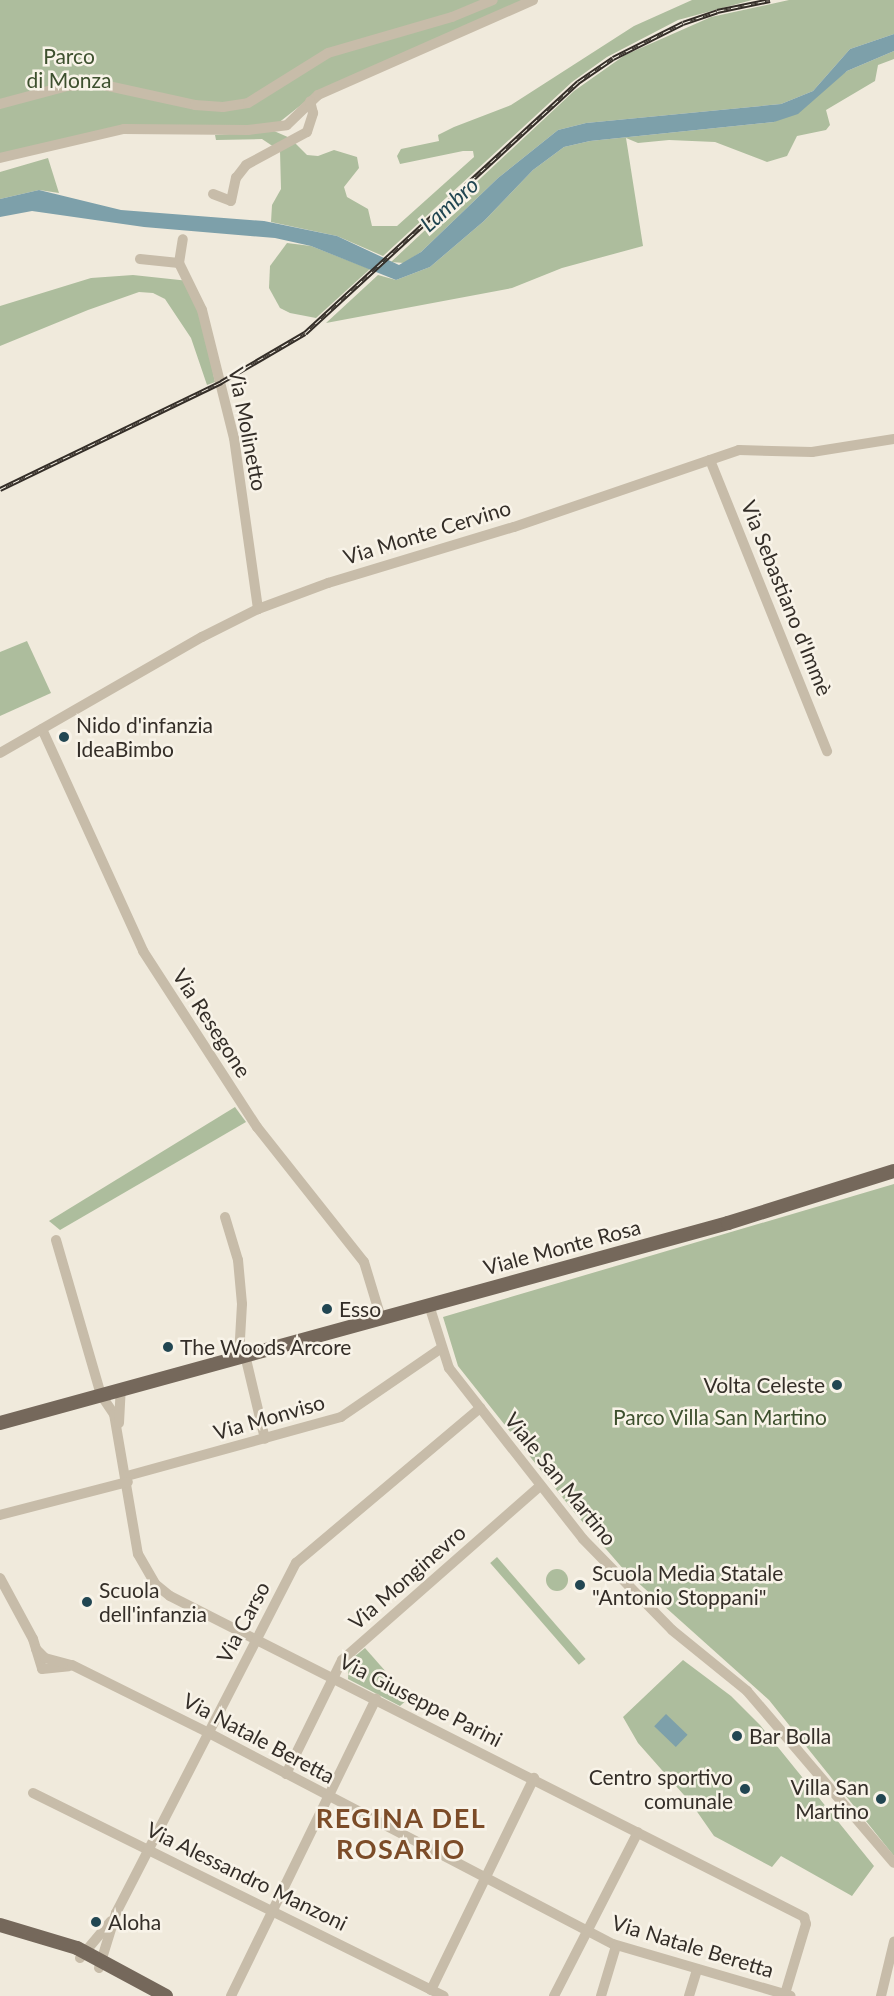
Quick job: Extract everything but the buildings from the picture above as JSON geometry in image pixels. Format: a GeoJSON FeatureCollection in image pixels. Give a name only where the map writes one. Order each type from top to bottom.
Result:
{"type":"FeatureCollection","features":[{"type":"Feature","properties":{"kind":"main road","name":"Viale Monte Rosa"},"geometry":{"type":"LineString","coordinates":[[0,1423],[779,1209],[894,1171]]}},
{"type":"Feature","properties":{"kind":"main road"},"geometry":{"type":"LineString","coordinates":[[0,1925],[83,1955],[158,1995]]}},
{"type":"Feature","properties":{"kind":"main road"},"geometry":{"type":"LineString","coordinates":[[0,1934],[83,1955]]}},
{"type":"Feature","properties":{"kind":"street"},"geometry":{"type":"LineString","coordinates":[[0,104],[58,87],[99,84],[195,105],[224,107],[248,103],[328,53],[452,17],[494,0]]}},
{"type":"Feature","properties":{"kind":"street"},"geometry":{"type":"LineString","coordinates":[[0,158],[124,129],[274,129],[295,119],[310,101],[533,0]]}},
{"type":"Feature","properties":{"kind":"street"},"geometry":{"type":"LineString","coordinates":[[213,194],[231,201],[236,178],[246,165],[263,153],[303,136],[312,122],[310,101]]}},
{"type":"Feature","properties":{"kind":"street"},"geometry":{"type":"LineString","coordinates":[[140,259],[180,263],[183,239]]}},
{"type":"Feature","properties":{"kind":"street","name":"Via Molinetto"},"geometry":{"type":"LineString","coordinates":[[180,263],[202,310],[234,438],[258,609]]}},
{"type":"Feature","properties":{"kind":"street","name":"Via Monte Cervino"},"geometry":{"type":"LineString","coordinates":[[0,753],[258,609],[710,460],[754,448],[812,452],[894,439]]}},
{"type":"Feature","properties":{"kind":"street","name":"Via Sebastiano d'Immè"},"geometry":{"type":"LineString","coordinates":[[710,460],[827,751]]}},
{"type":"Feature","properties":{"kind":"street","name":"Via Resegone"},"geometry":{"type":"LineString","coordinates":[[42,729],[143,951],[257,1127],[364,1262],[381,1318]]}},
{"type":"Feature","properties":{"kind":"street"},"geometry":{"type":"LineString","coordinates":[[225,1217],[238,1260],[242,1304],[242,1356],[265,1438]]}},
{"type":"Feature","properties":{"kind":"street","name":"Via Giuseppe Parini"},"geometry":{"type":"LineString","coordinates":[[56,1240],[101,1395],[114,1414],[127,1479],[138,1554],[154,1584],[170,1596],[534,1778],[804,1917],[806,1924],[788,1995]]}},
{"type":"Feature","properties":{"kind":"street","name":"Viale San Martino"},"geometry":{"type":"LineString","coordinates":[[429,1305],[440,1349],[449,1368],[540,1486],[621,1581],[762,1708],[839,1803],[894,1863]]}},
{"type":"Feature","properties":{"kind":"street","name":"Via Monviso"},"geometry":{"type":"LineString","coordinates":[[0,1515],[341,1417],[440,1349]]}},
{"type":"Feature","properties":{"kind":"street","name":"Via Giuseppe Parini"},"geometry":{"type":"LineString","coordinates":[[119,1435],[121,1389]]}},
{"type":"Feature","properties":{"kind":"street","name":"Via Carso"},"geometry":{"type":"LineString","coordinates":[[100,1964],[117,1913],[207,1732],[296,1563],[480,1408]]}},
{"type":"Feature","properties":{"kind":"street","name":"Via Monginevro"},"geometry":{"type":"LineString","coordinates":[[286,1774],[335,1679],[342,1660],[540,1486]]}},
{"type":"Feature","properties":{"kind":"street","name":"Via Natale Beretta"},"geometry":{"type":"LineString","coordinates":[[0,1578],[36,1649],[45,1658],[72,1665],[207,1732],[616,1946],[788,1995]]}},
{"type":"Feature","properties":{"kind":"street"},"geometry":{"type":"LineString","coordinates":[[231,1996],[376,1699]]}},
{"type":"Feature","properties":{"kind":"street"},"geometry":{"type":"LineString","coordinates":[[431,1990],[534,1778]]}},
{"type":"Feature","properties":{"kind":"street","name":"Via Alessandro Manzoni"},"geometry":{"type":"LineString","coordinates":[[33,1793],[149,1848],[443,1996]]}},
{"type":"Feature","properties":{"kind":"street"},"geometry":{"type":"LineString","coordinates":[[554,1996],[638,1832]]}},
{"type":"Feature","properties":{"kind":"street","name":"Via Carso"},"geometry":{"type":"LineString","coordinates":[[83,1955],[117,1913]]}},
{"type":"Feature","properties":{"kind":"street"},"geometry":{"type":"LineString","coordinates":[[880,1996],[894,1942]]}},
{"type":"Feature","properties":{"kind":"street"},"geometry":{"type":"LineString","coordinates":[[601,1996],[616,1946]]}},
{"type":"Feature","properties":{"kind":"street"},"geometry":{"type":"LineString","coordinates":[[689,1996],[697,1969]]}},
{"type":"Feature","properties":{"kind":"green space","name":"Parco di Monza"},"geometry":{"type":"Polygon","coordinates":[[[0,0],[525,0],[320,90],[277,124],[257,127],[124,126],[0,156],[0,0]]]}},
{"type":"Feature","properties":{"kind":"green space"},"geometry":{"type":"Polygon","coordinates":[[[692,0],[752,0],[678,20],[607,57],[572,82],[383,256],[337,236],[271,222],[272,205],[281,189],[280,151],[262,139],[216,140],[215,135],[274,131],[290,138],[307,155],[318,156],[334,150],[357,157],[359,168],[344,187],[347,197],[368,209],[372,226],[397,226],[474,157],[473,151],[463,151],[400,164],[397,156],[401,149],[439,141],[438,135],[454,127],[511,105],[634,26],[692,0]]]}},
{"type":"Feature","properties":{"kind":"green space"},"geometry":{"type":"Polygon","coordinates":[[[789,0],[894,0],[894,34],[850,49],[813,91],[781,104],[586,123],[558,130],[498,178],[421,252],[404,263],[391,262],[574,91],[625,55],[711,17],[789,0]]]}},
{"type":"Feature","properties":{"kind":"green space"},"geometry":{"type":"Polygon","coordinates":[[[894,51],[894,59],[878,65],[875,81],[826,110],[830,125],[826,130],[797,136],[787,156],[767,162],[715,142],[669,140],[638,143],[626,138],[643,246],[562,268],[512,288],[326,323],[378,275],[396,280],[430,267],[484,221],[533,170],[564,147],[590,141],[774,122],[847,71],[894,51]]]}},
{"type":"Feature","properties":{"kind":"green space"},"geometry":{"type":"Polygon","coordinates":[[[48,158],[59,193],[39,190],[0,199],[0,172],[48,158]]]}},
{"type":"Feature","properties":{"kind":"green space"},"geometry":{"type":"Polygon","coordinates":[[[287,243],[311,246],[370,269],[316,318],[290,313],[280,308],[269,288],[270,266],[287,243]]]}},
{"type":"Feature","properties":{"kind":"green space"},"geometry":{"type":"Polygon","coordinates":[[[133,275],[189,281],[197,296],[215,382],[207,385],[191,338],[165,299],[153,293],[139,292],[0,346],[0,306],[91,278],[133,275]]]}},
{"type":"Feature","properties":{"kind":"green space"},"geometry":{"type":"Polygon","coordinates":[[[27,641],[51,693],[0,716],[0,652],[27,641]]]}},
{"type":"Feature","properties":{"kind":"green space"},"geometry":{"type":"Polygon","coordinates":[[[235,1107],[246,1122],[60,1230],[49,1221],[235,1107]]]}},
{"type":"Feature","properties":{"kind":"green space","name":"Parco Villa San Martino"},"geometry":{"type":"Polygon","coordinates":[[[894,1184],[894,1856],[769,1700],[625,1571],[574,1512],[458,1366],[443,1317],[894,1184]]]}},
{"type":"Feature","properties":{"kind":"green space"},"geometry":{"type":"Polygon","coordinates":[[[497,1557],[586,1659],[579,1665],[490,1563],[497,1557]]]}},
{"type":"Feature","properties":{"kind":"green space"},"geometry":{"type":"Polygon","coordinates":[[[557,1569],[565,1572],[568,1580],[565,1588],[557,1591],[549,1588],[546,1580],[549,1572],[557,1569]]]}},
{"type":"Feature","properties":{"kind":"green space"},"geometry":{"type":"Polygon","coordinates":[[[365,1648],[409,1698],[400,1706],[348,1679],[349,1661],[365,1648]]]}},
{"type":"Feature","properties":{"kind":"green space","name":"Centro sportivo comunale"},"geometry":{"type":"Polygon","coordinates":[[[683,1660],[731,1696],[760,1725],[874,1866],[852,1896],[781,1856],[772,1867],[714,1836],[691,1803],[638,1743],[623,1717],[683,1660]]]}},
{"type":"Feature","properties":{"kind":"water"},"geometry":{"type":"Polygon","coordinates":[[[894,34],[894,51],[847,71],[798,114],[774,122],[590,141],[564,147],[533,170],[484,221],[430,267],[396,280],[311,246],[275,238],[144,227],[32,211],[0,217],[0,199],[39,190],[121,210],[264,221],[337,236],[399,265],[421,252],[498,178],[558,130],[586,123],[781,104],[813,91],[850,49],[894,34]]]}},
{"type":"Feature","properties":{"kind":"water"},"geometry":{"type":"Polygon","coordinates":[[[666,1714],[688,1735],[676,1747],[654,1726],[666,1714]]]}},
{"type":"Feature","properties":{"kind":"railway"},"geometry":{"type":"LineString","coordinates":[[0,489],[221,382],[305,333],[578,82],[613,58],[683,23],[717,11],[770,0]]}},
{"type":"Feature","properties":{"kind":"place","name":"Nido d'infanzia IdeaBimbo"},"geometry":{"type":"Point","coordinates":[64,737]}},
{"type":"Feature","properties":{"kind":"place","name":"Esso"},"geometry":{"type":"Point","coordinates":[327,1309]}},
{"type":"Feature","properties":{"kind":"place","name":"The Woods Arcore"},"geometry":{"type":"Point","coordinates":[168,1347]}},
{"type":"Feature","properties":{"kind":"place","name":"Volta Celeste"},"geometry":{"type":"Point","coordinates":[837,1385]}},
{"type":"Feature","properties":{"kind":"place","name":"Scuola Media Statale \"Antonio Stoppani\""},"geometry":{"type":"Point","coordinates":[580,1585]}},
{"type":"Feature","properties":{"kind":"place","name":"Scuola dell'infanzia"},"geometry":{"type":"Point","coordinates":[87,1602]}},
{"type":"Feature","properties":{"kind":"place","name":"Bar Bolla"},"geometry":{"type":"Point","coordinates":[737,1736]}},
{"type":"Feature","properties":{"kind":"place","name":"Centro sportivo comunale"},"geometry":{"type":"Point","coordinates":[745,1789]}},
{"type":"Feature","properties":{"kind":"place","name":"Villa San Martino"},"geometry":{"type":"Point","coordinates":[881,1799]}},
{"type":"Feature","properties":{"kind":"place","name":"Aloha"},"geometry":{"type":"Point","coordinates":[96,1922]}},
{"type":"Feature","properties":{"kind":"district","name":"REGINA DEL ROSARIO"},"geometry":{"type":"Point","coordinates":[401,1832]}},
{"type":"Feature","properties":{"kind":"water label","name":"Lambro"},"geometry":{"type":"Point","coordinates":[449,204]}}]}
